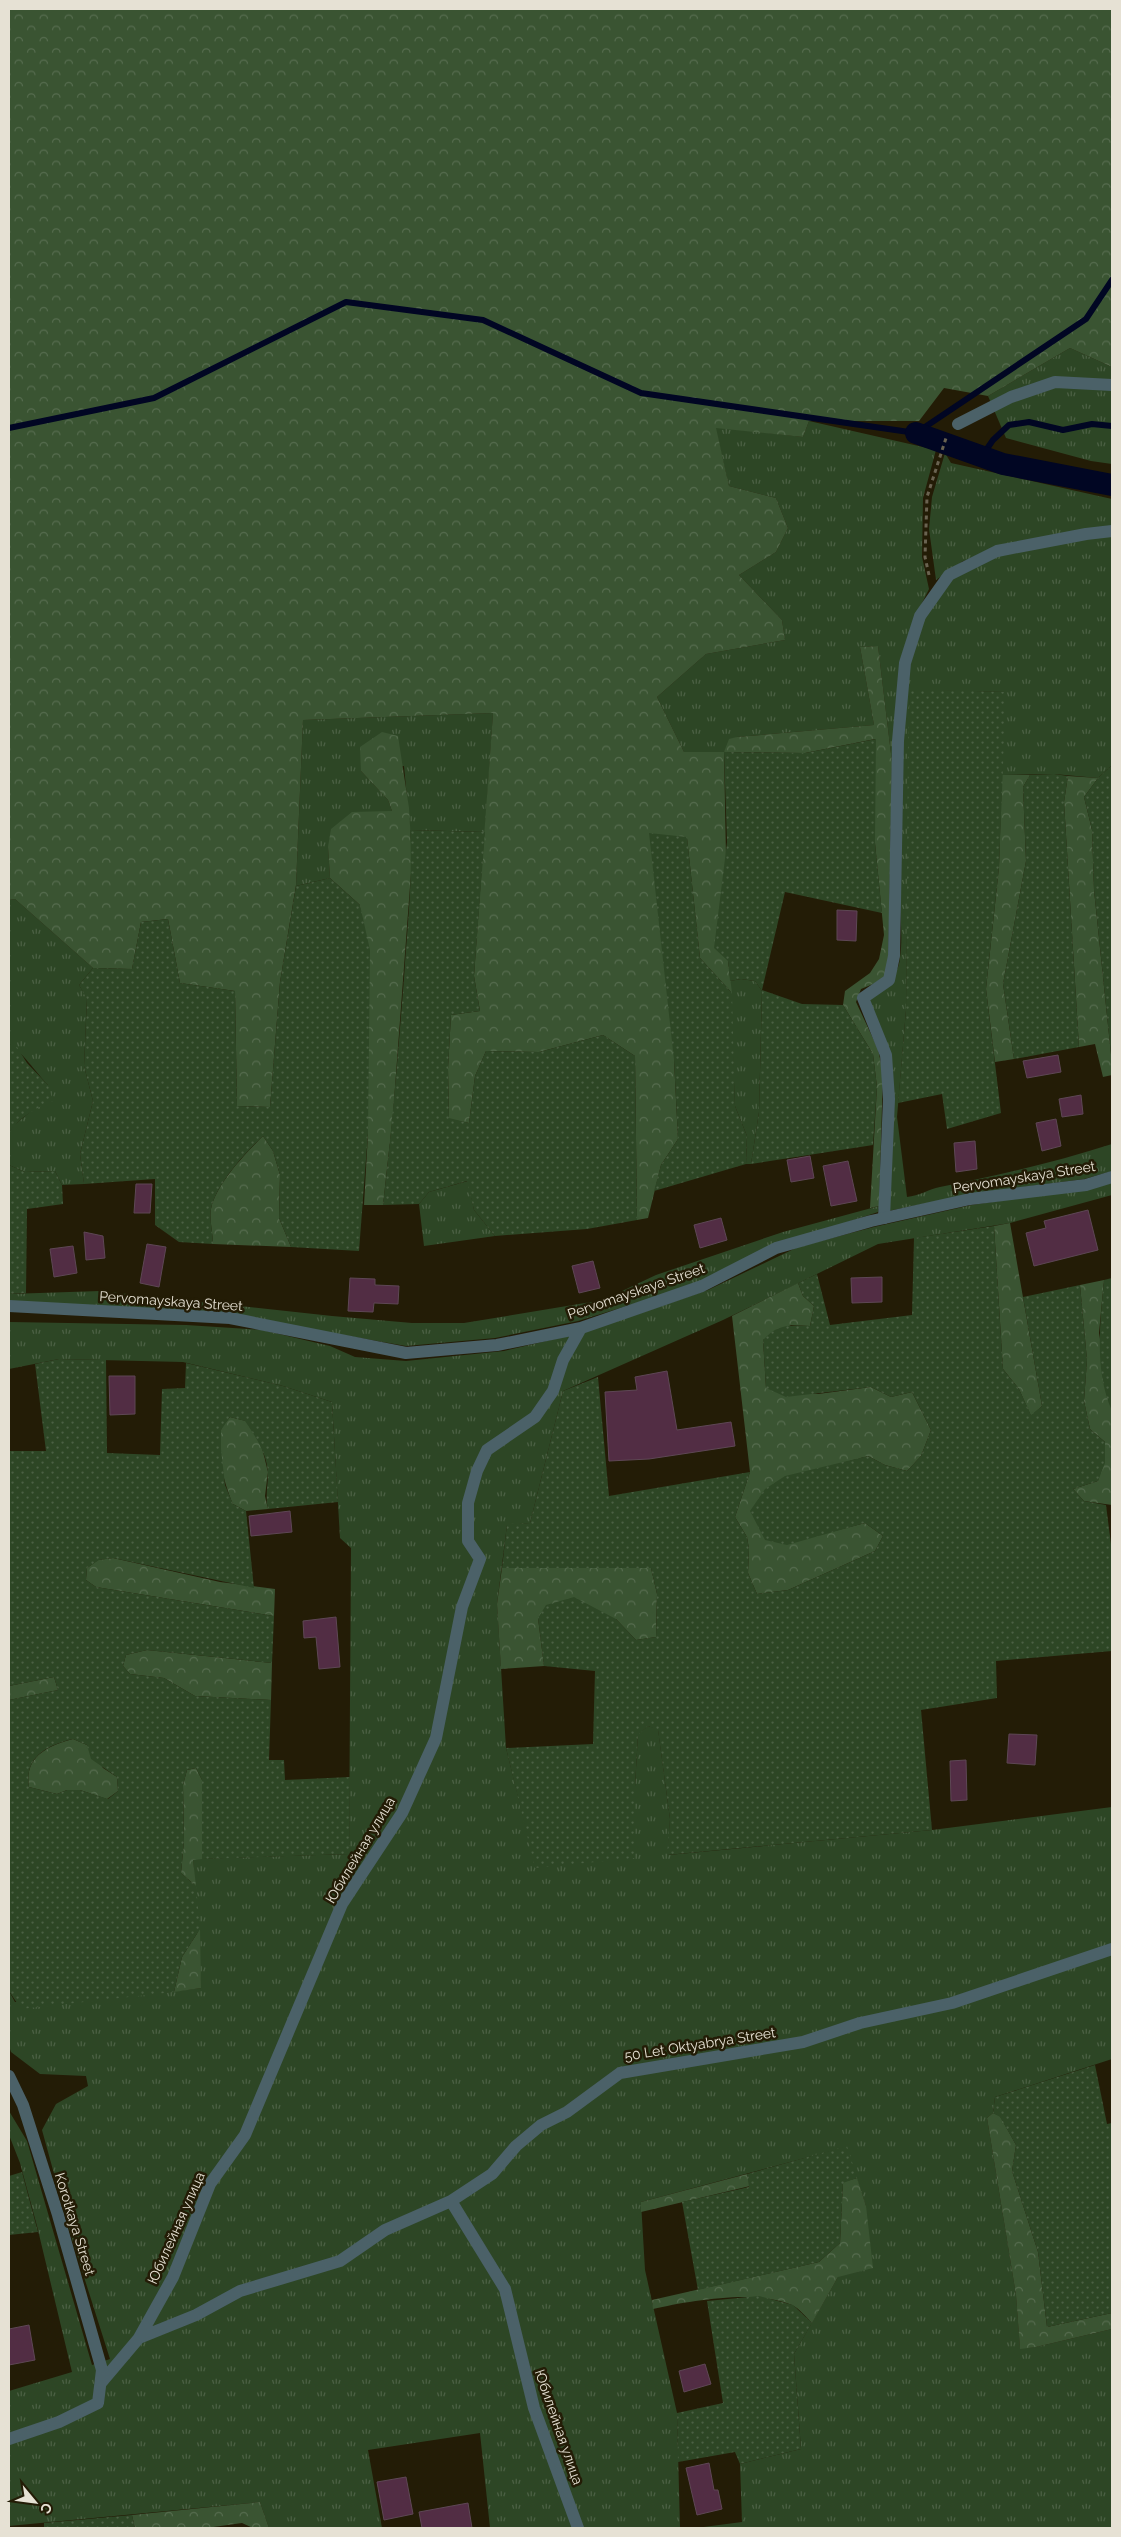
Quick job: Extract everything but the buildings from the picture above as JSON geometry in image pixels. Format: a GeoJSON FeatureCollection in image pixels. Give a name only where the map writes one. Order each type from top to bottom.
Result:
{"type":"FeatureCollection","features":[{"type":"Feature","properties":{"kind":"street"},"geometry":{"type":"LineString","coordinates":[[958,424],[1012,397],[1055,382],[1112,386]]}},
{"type":"Feature","properties":{"kind":"street"},"geometry":{"type":"LineString","coordinates":[[884,1218],[889,1099],[886,1055],[863,998],[889,980],[894,956],[898,741],[905,663],[920,616],[949,575],[997,551],[1086,534],[1112,532]]}},
{"type":"Feature","properties":{"kind":"street","name":"Pervomayskaya Street"},"geometry":{"type":"LineString","coordinates":[[9,1306],[230,1318],[406,1353],[497,1345],[581,1328],[702,1286],[776,1248],[884,1218],[970,1199],[1086,1184],[1112,1177]]}},
{"type":"Feature","properties":{"kind":"street","name":"Юбилейная улица"},"geometry":{"type":"LineString","coordinates":[[139,2338],[172,2277],[210,2184],[245,2135],[342,1904],[402,1812],[436,1738],[462,1607],[480,1559],[468,1541],[468,1503],[477,1471],[487,1450],[535,1417],[553,1391],[564,1360],[581,1328]]}},
{"type":"Feature","properties":{"kind":"street","name":"50 Let Oktyabrya Street"},"geometry":{"type":"LineString","coordinates":[[9,2439],[59,2422],[98,2403],[101,2383],[139,2338],[196,2315],[240,2291],[340,2261],[385,2230],[451,2201],[492,2174],[516,2146],[541,2125],[567,2112],[620,2073],[803,2042],[860,2023],[952,2003],[1112,1949]]}},
{"type":"Feature","properties":{"kind":"street","name":"Korotkaya Street"},"geometry":{"type":"LineString","coordinates":[[9,2076],[23,2106],[58,2215],[102,2370],[101,2383]]}},
{"type":"Feature","properties":{"kind":"street","name":"Юбилейная улица"},"geometry":{"type":"LineString","coordinates":[[451,2201],[505,2288],[534,2408],[578,2528]]}},
{"type":"Feature","properties":{"kind":"path"},"geometry":{"type":"LineString","coordinates":[[936,591],[930,578],[925,557],[927,497],[946,438],[958,424]]}},
{"type":"Feature","properties":{"kind":"green space"},"geometry":{"type":"Polygon","coordinates":[[[9,9],[1112,9],[1112,367],[1070,348],[988,396],[944,388],[919,421],[809,421],[803,437],[716,428],[729,486],[776,498],[788,528],[776,552],[739,575],[782,620],[785,640],[706,654],[657,697],[684,752],[724,752],[728,961],[732,993],[700,958],[687,838],[674,1060],[678,1139],[661,1165],[648,1218],[637,1220],[635,1056],[603,1035],[539,1052],[486,1051],[475,1076],[469,1123],[449,1119],[448,1069],[451,1015],[480,1011],[474,976],[493,713],[303,720],[296,885],[280,982],[270,1107],[237,1106],[235,991],[180,983],[168,919],[141,922],[132,969],[93,968],[15,899],[9,900],[9,9]]]}},
{"type":"Feature","properties":{"kind":"green space"},"geometry":{"type":"Polygon","coordinates":[[[1070,348],[1112,367],[1112,464],[1091,461],[1006,438],[988,396],[1070,348]]]}},
{"type":"Feature","properties":{"kind":"green space"},"geometry":{"type":"Polygon","coordinates":[[[809,421],[936,450],[923,498],[922,557],[929,589],[916,615],[892,762],[878,646],[860,647],[874,725],[737,737],[724,752],[684,752],[657,697],[706,654],[785,640],[782,620],[739,575],[776,552],[788,528],[776,498],[729,486],[715,427],[803,437],[809,421]]]}},
{"type":"Feature","properties":{"kind":"green space"},"geometry":{"type":"Polygon","coordinates":[[[945,453],[951,463],[1112,499],[1112,526],[963,561],[936,580],[929,529],[932,497],[945,453]]]}},
{"type":"Feature","properties":{"kind":"green space"},"geometry":{"type":"Polygon","coordinates":[[[1112,536],[1112,765],[1098,778],[1054,774],[1002,775],[1005,692],[910,690],[906,1010],[897,1117],[907,1197],[936,1188],[1049,1162],[1112,1144],[1112,1171],[1084,1179],[972,1194],[888,1211],[892,1084],[869,1002],[877,990],[895,972],[900,958],[900,824],[904,713],[906,690],[915,645],[934,598],[951,580],[961,573],[981,562],[1017,550],[1112,536]]]}},
{"type":"Feature","properties":{"kind":"green space"},"geometry":{"type":"Polygon","coordinates":[[[878,646],[892,762],[888,974],[878,982],[861,989],[856,1002],[878,1049],[883,1073],[879,1206],[870,1208],[877,1087],[873,1054],[843,1005],[845,991],[870,973],[879,959],[884,935],[875,843],[875,739],[805,753],[724,752],[729,739],[737,737],[874,725],[860,647],[878,646]]]}},
{"type":"Feature","properties":{"kind":"green space"},"geometry":{"type":"Polygon","coordinates":[[[910,689],[1006,692],[999,867],[986,989],[1001,1113],[947,1129],[942,1094],[898,1103],[906,1010],[910,689]]]}},
{"type":"Feature","properties":{"kind":"green space"},"geometry":{"type":"Polygon","coordinates":[[[493,713],[485,832],[410,830],[404,766],[361,771],[388,800],[392,811],[328,847],[330,878],[296,886],[303,720],[493,713]]]}},
{"type":"Feature","properties":{"kind":"green space"},"geometry":{"type":"Polygon","coordinates":[[[382,732],[398,736],[409,808],[412,860],[393,1114],[383,1205],[364,1205],[368,1133],[360,905],[330,878],[328,847],[331,829],[352,812],[392,811],[388,800],[361,771],[360,747],[382,732]]]}},
{"type":"Feature","properties":{"kind":"green space"},"geometry":{"type":"Polygon","coordinates":[[[876,739],[875,843],[882,913],[785,892],[762,990],[802,1004],[843,1005],[873,1054],[877,1087],[873,1145],[751,1164],[759,1112],[762,991],[755,981],[741,979],[730,981],[728,961],[714,948],[727,842],[724,752],[805,753],[876,739]]]}},
{"type":"Feature","properties":{"kind":"green space"},"geometry":{"type":"Polygon","coordinates":[[[1112,765],[1112,1064],[1094,890],[1092,830],[1084,797],[1098,778],[1112,765]]]}},
{"type":"Feature","properties":{"kind":"green space"},"geometry":{"type":"Polygon","coordinates":[[[1054,774],[1068,776],[1064,802],[1079,1047],[1014,1059],[1003,984],[1026,861],[1023,787],[1030,775],[1054,774]]]}},
{"type":"Feature","properties":{"kind":"green space"},"geometry":{"type":"Polygon","coordinates":[[[1002,775],[1030,775],[1023,787],[1026,861],[1003,984],[1014,1059],[995,1062],[986,989],[999,867],[1002,775]]]}},
{"type":"Feature","properties":{"kind":"green space"},"geometry":{"type":"Polygon","coordinates":[[[1068,776],[1098,778],[1084,797],[1092,830],[1094,890],[1112,1064],[1112,1075],[1103,1077],[1095,1044],[1079,1047],[1064,802],[1068,776]]]}},
{"type":"Feature","properties":{"kind":"green space"},"geometry":{"type":"Polygon","coordinates":[[[410,830],[485,832],[474,976],[480,1011],[451,1015],[448,1069],[449,1118],[469,1123],[475,1076],[486,1051],[539,1052],[603,1035],[635,1056],[637,1220],[587,1229],[495,1236],[474,1210],[467,1181],[429,1192],[419,1204],[383,1205],[395,1092],[408,923],[411,867],[410,830]]]}},
{"type":"Feature","properties":{"kind":"green space"},"geometry":{"type":"Polygon","coordinates":[[[649,833],[687,837],[700,958],[732,993],[735,1106],[747,1136],[746,1164],[654,1191],[661,1165],[678,1139],[674,1060],[649,833]]]}},
{"type":"Feature","properties":{"kind":"green space"},"geometry":{"type":"Polygon","coordinates":[[[330,878],[360,905],[370,950],[368,1133],[359,1251],[291,1247],[279,1218],[280,1175],[273,1151],[263,1136],[225,1179],[214,1199],[211,1209],[213,1244],[179,1242],[155,1225],[155,1179],[84,1184],[80,1154],[93,1101],[84,1066],[87,999],[79,985],[93,968],[132,969],[141,922],[168,919],[180,983],[235,991],[237,1106],[270,1107],[280,982],[296,886],[330,878]]]}},
{"type":"Feature","properties":{"kind":"green space"},"geometry":{"type":"Polygon","coordinates":[[[15,899],[93,968],[79,985],[87,998],[84,1066],[93,1101],[80,1154],[84,1184],[62,1185],[55,1171],[25,1172],[9,1165],[9,1133],[13,1126],[35,1108],[48,1085],[24,1057],[9,1044],[9,900],[15,899]]]}},
{"type":"Feature","properties":{"kind":"green space"},"geometry":{"type":"Polygon","coordinates":[[[741,979],[755,981],[762,991],[759,1112],[751,1164],[746,1164],[747,1136],[735,1106],[730,981],[741,979]]]}},
{"type":"Feature","properties":{"kind":"green space"},"geometry":{"type":"Polygon","coordinates":[[[9,1044],[17,1047],[27,1063],[48,1085],[53,1101],[28,1114],[9,1133],[9,1044]]]}},
{"type":"Feature","properties":{"kind":"green space"},"geometry":{"type":"Polygon","coordinates":[[[263,1136],[273,1151],[280,1175],[279,1218],[291,1247],[213,1244],[211,1209],[214,1199],[225,1179],[263,1136]]]}},
{"type":"Feature","properties":{"kind":"green space"},"geometry":{"type":"Polygon","coordinates":[[[9,1165],[25,1172],[55,1171],[62,1185],[63,1204],[27,1209],[26,1293],[9,1294],[9,1165]]]}},
{"type":"Feature","properties":{"kind":"green space"},"geometry":{"type":"Polygon","coordinates":[[[468,1181],[474,1210],[495,1236],[424,1246],[419,1204],[429,1192],[468,1181]]]}},
{"type":"Feature","properties":{"kind":"green space"},"geometry":{"type":"Polygon","coordinates":[[[1112,1181],[1112,1195],[1010,1223],[878,1244],[723,1320],[563,1391],[530,1523],[507,1525],[497,1604],[506,1748],[536,1868],[635,1787],[638,1734],[648,1726],[658,1729],[670,1819],[668,1855],[932,1830],[1112,1807],[1112,2059],[995,2097],[993,2113],[987,2118],[1016,2295],[1020,2348],[1036,2347],[1112,2329],[1112,2528],[696,2528],[742,2522],[740,2464],[801,2449],[794,2354],[838,2277],[866,2206],[846,2147],[641,2202],[645,2270],[677,2413],[680,2528],[490,2528],[480,2433],[368,2450],[382,2528],[269,2528],[260,2502],[9,2526],[9,2391],[72,2372],[37,2226],[20,2163],[9,2135],[9,2111],[27,2141],[92,2365],[110,2359],[72,2239],[42,2130],[56,2104],[88,2086],[86,2076],[40,2074],[11,2052],[9,2046],[9,1991],[15,2002],[169,1992],[201,1988],[193,1859],[349,1854],[351,1548],[340,1538],[332,1402],[283,1386],[183,1362],[59,1359],[9,1369],[9,1322],[186,1325],[262,1330],[330,1346],[355,1357],[406,1361],[504,1351],[585,1332],[708,1290],[798,1247],[874,1227],[972,1205],[1093,1187],[1112,1181]]]}},
{"type":"Feature","properties":{"kind":"green space"},"geometry":{"type":"Polygon","coordinates":[[[879,1206],[878,1212],[839,1225],[701,1283],[578,1321],[495,1338],[406,1346],[326,1332],[9,1302],[9,1294],[100,1291],[332,1316],[412,1323],[464,1323],[603,1300],[656,1275],[783,1232],[879,1206]]]}},
{"type":"Feature","properties":{"kind":"green space"},"geometry":{"type":"Polygon","coordinates":[[[1010,1223],[1042,1406],[1031,1416],[1019,1389],[1003,1369],[994,1226],[1010,1223]]]}},
{"type":"Feature","properties":{"kind":"green space"},"geometry":{"type":"Polygon","coordinates":[[[994,1226],[1003,1369],[1019,1389],[1031,1415],[1042,1406],[1023,1297],[1080,1285],[1087,1360],[1084,1401],[1090,1429],[1105,1442],[1105,1463],[1098,1481],[1073,1489],[1084,1501],[1106,1505],[1112,1552],[1112,1651],[996,1661],[997,1698],[921,1710],[932,1830],[667,1855],[670,1819],[658,1730],[648,1726],[638,1735],[635,1787],[635,1858],[535,1868],[506,1748],[593,1744],[595,1671],[544,1666],[538,1618],[546,1605],[574,1597],[616,1619],[636,1640],[656,1637],[657,1594],[651,1568],[502,1568],[507,1524],[530,1523],[563,1391],[598,1377],[609,1496],[750,1472],[735,1517],[747,1537],[749,1549],[748,1573],[757,1594],[788,1590],[875,1551],[883,1536],[865,1523],[787,1545],[765,1540],[750,1511],[765,1489],[785,1476],[868,1456],[885,1465],[907,1471],[921,1456],[931,1430],[912,1392],[891,1397],[871,1387],[786,1397],[766,1388],[763,1340],[779,1328],[810,1326],[814,1306],[803,1296],[798,1283],[817,1274],[830,1325],[912,1315],[914,1238],[994,1226]]]}},
{"type":"Feature","properties":{"kind":"green space"},"geometry":{"type":"Polygon","coordinates":[[[1112,1278],[1112,1411],[1106,1396],[1103,1380],[1100,1346],[1104,1280],[1112,1278]]]}},
{"type":"Feature","properties":{"kind":"green space"},"geometry":{"type":"Polygon","coordinates":[[[1104,1280],[1099,1333],[1112,1411],[1112,1505],[1084,1501],[1073,1489],[1098,1481],[1105,1442],[1090,1429],[1084,1401],[1087,1360],[1080,1285],[1104,1280]]]}},
{"type":"Feature","properties":{"kind":"green space"},"geometry":{"type":"Polygon","coordinates":[[[798,1283],[803,1296],[814,1306],[810,1326],[791,1325],[763,1340],[766,1388],[818,1394],[871,1387],[891,1397],[912,1392],[931,1430],[921,1456],[907,1471],[885,1465],[868,1456],[831,1466],[831,1532],[865,1523],[883,1536],[875,1551],[788,1590],[757,1594],[748,1573],[749,1549],[747,1537],[735,1517],[750,1472],[732,1316],[798,1283]]]}},
{"type":"Feature","properties":{"kind":"green space"},"geometry":{"type":"Polygon","coordinates":[[[59,1359],[106,1360],[107,1453],[160,1455],[162,1389],[185,1388],[186,1363],[283,1386],[332,1402],[338,1502],[268,1509],[267,1466],[257,1439],[245,1421],[230,1417],[221,1430],[225,1485],[233,1504],[246,1511],[254,1588],[113,1558],[99,1560],[87,1568],[86,1580],[96,1587],[274,1616],[272,1663],[147,1650],[126,1655],[123,1666],[130,1674],[164,1678],[195,1696],[271,1700],[269,1760],[284,1760],[285,1780],[350,1777],[349,1854],[202,1859],[202,1780],[196,1768],[187,1770],[183,1785],[184,1841],[181,1873],[196,1886],[200,1929],[182,1957],[174,1992],[21,2009],[9,1991],[9,1700],[58,1690],[54,1677],[9,1686],[9,1451],[46,1451],[35,1364],[59,1359]],[[73,1739],[54,1745],[39,1754],[30,1768],[28,1777],[29,1787],[57,1794],[67,1790],[80,1790],[108,1799],[118,1791],[117,1777],[91,1759],[87,1745],[73,1739]]]}},
{"type":"Feature","properties":{"kind":"green space"},"geometry":{"type":"Polygon","coordinates":[[[230,1417],[246,1421],[261,1444],[268,1472],[265,1496],[268,1509],[246,1511],[233,1504],[224,1478],[219,1448],[221,1430],[230,1417]]]}},
{"type":"Feature","properties":{"kind":"green space"},"geometry":{"type":"Polygon","coordinates":[[[113,1558],[220,1582],[275,1589],[274,1616],[96,1587],[86,1580],[87,1568],[98,1560],[113,1558]]]}},
{"type":"Feature","properties":{"kind":"green space"},"geometry":{"type":"Polygon","coordinates":[[[502,1568],[651,1568],[657,1594],[656,1637],[636,1640],[616,1619],[538,1618],[544,1666],[501,1669],[497,1604],[502,1568]]]}},
{"type":"Feature","properties":{"kind":"green space"},"geometry":{"type":"Polygon","coordinates":[[[147,1650],[272,1663],[271,1700],[195,1696],[164,1678],[130,1674],[123,1666],[126,1655],[147,1650]]]}},
{"type":"Feature","properties":{"kind":"green space"},"geometry":{"type":"Polygon","coordinates":[[[54,1677],[58,1690],[9,1700],[9,1686],[54,1677]]]}},
{"type":"Feature","properties":{"kind":"green space"},"geometry":{"type":"Polygon","coordinates":[[[73,1739],[87,1745],[103,1768],[117,1777],[118,1791],[107,1799],[80,1790],[67,1790],[57,1794],[29,1787],[28,1777],[30,1768],[39,1754],[54,1745],[73,1739]]]}},
{"type":"Feature","properties":{"kind":"green space"},"geometry":{"type":"Polygon","coordinates":[[[196,1768],[202,1780],[202,1859],[193,1860],[196,1886],[181,1873],[184,1841],[183,1785],[187,1770],[196,1768]]]}},
{"type":"Feature","properties":{"kind":"green space"},"geometry":{"type":"Polygon","coordinates":[[[200,1929],[201,1988],[174,1992],[182,1957],[200,1929]]]}},
{"type":"Feature","properties":{"kind":"green space"},"geometry":{"type":"Polygon","coordinates":[[[1095,2065],[1107,2124],[1112,2123],[1112,2313],[1047,2327],[1038,2252],[1012,2171],[1016,2145],[1000,2117],[993,2113],[995,2097],[1095,2065]]]}},
{"type":"Feature","properties":{"kind":"green space"},"geometry":{"type":"Polygon","coordinates":[[[993,2113],[1000,2116],[1016,2145],[1012,2171],[1038,2252],[1047,2327],[1112,2313],[1112,2329],[1020,2349],[1016,2295],[987,2118],[993,2113]]]}},
{"type":"Feature","properties":{"kind":"green space"},"geometry":{"type":"Polygon","coordinates":[[[847,2146],[857,2178],[843,2183],[840,2243],[819,2262],[698,2290],[682,2202],[749,2187],[747,2174],[847,2146]]]}},
{"type":"Feature","properties":{"kind":"green space"},"geometry":{"type":"Polygon","coordinates":[[[22,2172],[38,2232],[9,2235],[9,2176],[22,2172]]]}},
{"type":"Feature","properties":{"kind":"green space"},"geometry":{"type":"Polygon","coordinates":[[[747,2174],[750,2186],[641,2212],[641,2202],[747,2174]]]}},
{"type":"Feature","properties":{"kind":"green space"},"geometry":{"type":"Polygon","coordinates":[[[857,2178],[866,2206],[873,2268],[838,2277],[812,2323],[800,2310],[792,2305],[777,2300],[760,2298],[723,2298],[653,2309],[652,2300],[819,2262],[840,2243],[843,2182],[857,2178]]]}},
{"type":"Feature","properties":{"kind":"green space"},"geometry":{"type":"Polygon","coordinates":[[[759,2296],[793,2305],[812,2323],[794,2354],[801,2449],[740,2464],[735,2452],[678,2462],[677,2413],[723,2403],[707,2301],[759,2296]]]}},
{"type":"Feature","properties":{"kind":"green space"},"geometry":{"type":"Polygon","coordinates":[[[260,2502],[269,2528],[253,2528],[242,2523],[206,2528],[135,2528],[132,2515],[260,2502]]]}},
{"type":"Feature","properties":{"kind":"green space"},"geometry":{"type":"Polygon","coordinates":[[[132,2515],[135,2528],[44,2528],[44,2523],[132,2515]]]}},
{"type":"Feature","properties":{"kind":"waterway"},"geometry":{"type":"LineString","coordinates":[[9,428],[154,398],[346,302],[483,320],[641,393],[916,433],[1086,319],[1112,280]]}},
{"type":"Feature","properties":{"kind":"waterway"},"geometry":{"type":"LineString","coordinates":[[982,456],[993,440],[1009,425],[1029,422],[1063,430],[1092,424],[1112,426]]}},
{"type":"Feature","properties":{"kind":"waterway"},"geometry":{"type":"LineString","coordinates":[[916,433],[1003,464],[1112,485]]}}]}
